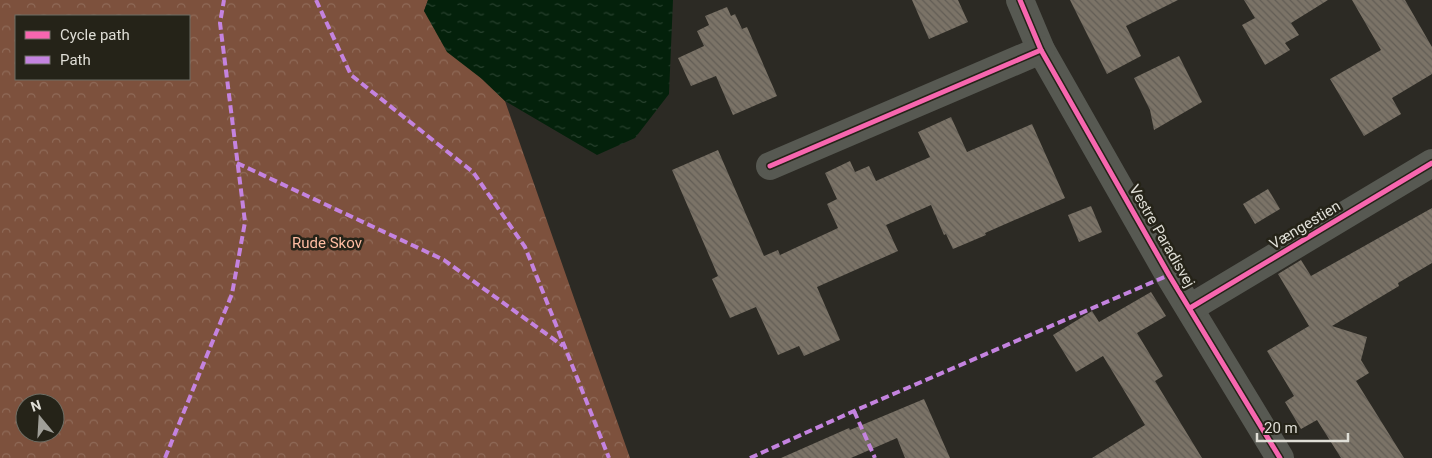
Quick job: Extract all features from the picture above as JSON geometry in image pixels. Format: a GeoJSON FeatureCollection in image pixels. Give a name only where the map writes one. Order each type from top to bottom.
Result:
{"type":"FeatureCollection","features":[{"type":"Feature","properties":{"kind":"street","name":"Vestre Paradisvej"},"geometry":{"type":"LineString","coordinates":[[1020,0],[1041,50],[1169,276],[1280,458]]}},
{"type":"Feature","properties":{"kind":"street"},"geometry":{"type":"LineString","coordinates":[[770,166],[1041,50]]}},
{"type":"Feature","properties":{"kind":"street","name":"Vængestien"},"geometry":{"type":"LineString","coordinates":[[1190,308],[1432,163]]}},
{"type":"Feature","properties":{"kind":"green space","name":"Rude Skov"},"geometry":{"type":"Polygon","coordinates":[[[0,0],[428,0],[424,11],[482,79],[505,101],[630,458],[0,458],[0,0]]]}},
{"type":"Feature","properties":{"kind":"water"},"geometry":{"type":"Polygon","coordinates":[[[428,0],[673,0],[669,94],[635,138],[597,155],[505,101],[482,79],[447,52],[424,11],[428,0]]]}},
{"type":"Feature","properties":{"kind":"building"},"geometry":{"type":"Polygon","coordinates":[[[912,0],[958,0],[968,22],[929,39],[912,0]]]}},
{"type":"Feature","properties":{"kind":"building"},"geometry":{"type":"Polygon","coordinates":[[[1070,0],[1178,0],[1126,26],[1141,56],[1107,74],[1070,0]]]}},
{"type":"Feature","properties":{"kind":"building"},"geometry":{"type":"Polygon","coordinates":[[[1244,0],[1328,0],[1291,23],[1299,35],[1285,43],[1290,50],[1265,65],[1242,25],[1255,18],[1244,0]]]}},
{"type":"Feature","properties":{"kind":"building"},"geometry":{"type":"Polygon","coordinates":[[[1352,0],[1405,0],[1432,47],[1432,74],[1392,98],[1401,114],[1364,136],[1330,79],[1381,50],[1352,0]]]}},
{"type":"Feature","properties":{"kind":"building"},"geometry":{"type":"Polygon","coordinates":[[[727,7],[731,16],[735,14],[742,29],[747,27],[777,96],[733,115],[716,76],[691,86],[678,58],[704,46],[697,31],[709,25],[705,16],[727,7]]]}},
{"type":"Feature","properties":{"kind":"building"},"geometry":{"type":"Polygon","coordinates":[[[1179,56],[1202,102],[1154,130],[1150,110],[1134,78],[1179,56]]]}},
{"type":"Feature","properties":{"kind":"building"},"geometry":{"type":"Polygon","coordinates":[[[951,117],[967,152],[1032,124],[1065,198],[953,249],[946,234],[944,235],[931,205],[886,225],[898,251],[817,287],[840,340],[804,356],[799,346],[778,355],[756,307],[730,318],[712,279],[718,276],[672,170],[718,150],[764,256],[778,250],[780,255],[838,228],[827,204],[837,199],[825,173],[850,161],[855,172],[869,166],[876,181],[930,157],[918,132],[951,117]]]}},
{"type":"Feature","properties":{"kind":"building"},"geometry":{"type":"Polygon","coordinates":[[[1268,189],[1280,209],[1255,224],[1243,204],[1268,189]]]}},
{"type":"Feature","properties":{"kind":"building"},"geometry":{"type":"Polygon","coordinates":[[[1091,206],[1102,232],[1079,242],[1068,215],[1091,206]]]}},
{"type":"Feature","properties":{"kind":"building"},"geometry":{"type":"Polygon","coordinates":[[[1432,208],[1432,263],[1398,283],[1399,286],[1332,326],[1367,337],[1361,360],[1369,373],[1356,381],[1404,458],[1341,458],[1317,420],[1301,429],[1285,402],[1294,396],[1267,351],[1309,326],[1278,274],[1301,260],[1311,276],[1432,208]]]}},
{"type":"Feature","properties":{"kind":"building"},"geometry":{"type":"Polygon","coordinates":[[[1151,292],[1166,316],[1137,333],[1163,376],[1155,381],[1202,458],[1092,458],[1145,425],[1103,356],[1076,372],[1053,335],[1092,311],[1099,322],[1151,292]]]}},
{"type":"Feature","properties":{"kind":"building"},"geometry":{"type":"Polygon","coordinates":[[[924,399],[950,458],[905,458],[897,438],[851,458],[781,458],[849,428],[850,430],[924,399]]]}},
{"type":"Feature","properties":{"kind":"marked path"},"geometry":{"type":"LineString","coordinates":[[165,458],[232,294],[245,222],[220,23],[224,0]]}},
{"type":"Feature","properties":{"kind":"marked path"},"geometry":{"type":"LineString","coordinates":[[316,0],[351,75],[473,172],[525,247],[609,458]]}},
{"type":"Feature","properties":{"kind":"marked path"},"geometry":{"type":"LineString","coordinates":[[237,163],[444,260],[563,346]]}},
{"type":"Feature","properties":{"kind":"marked path"},"geometry":{"type":"LineString","coordinates":[[750,458],[1169,275]]}},
{"type":"Feature","properties":{"kind":"marked path"},"geometry":{"type":"LineString","coordinates":[[854,411],[875,458]]}},
{"type":"Feature","properties":{"kind":"cycle path"},"geometry":{"type":"LineString","coordinates":[[1020,0],[1041,50],[1169,275],[1280,458]]}},
{"type":"Feature","properties":{"kind":"cycle path"},"geometry":{"type":"LineString","coordinates":[[770,166],[1041,50]]}},
{"type":"Feature","properties":{"kind":"cycle path"},"geometry":{"type":"LineString","coordinates":[[1190,308],[1432,163]]}}]}
